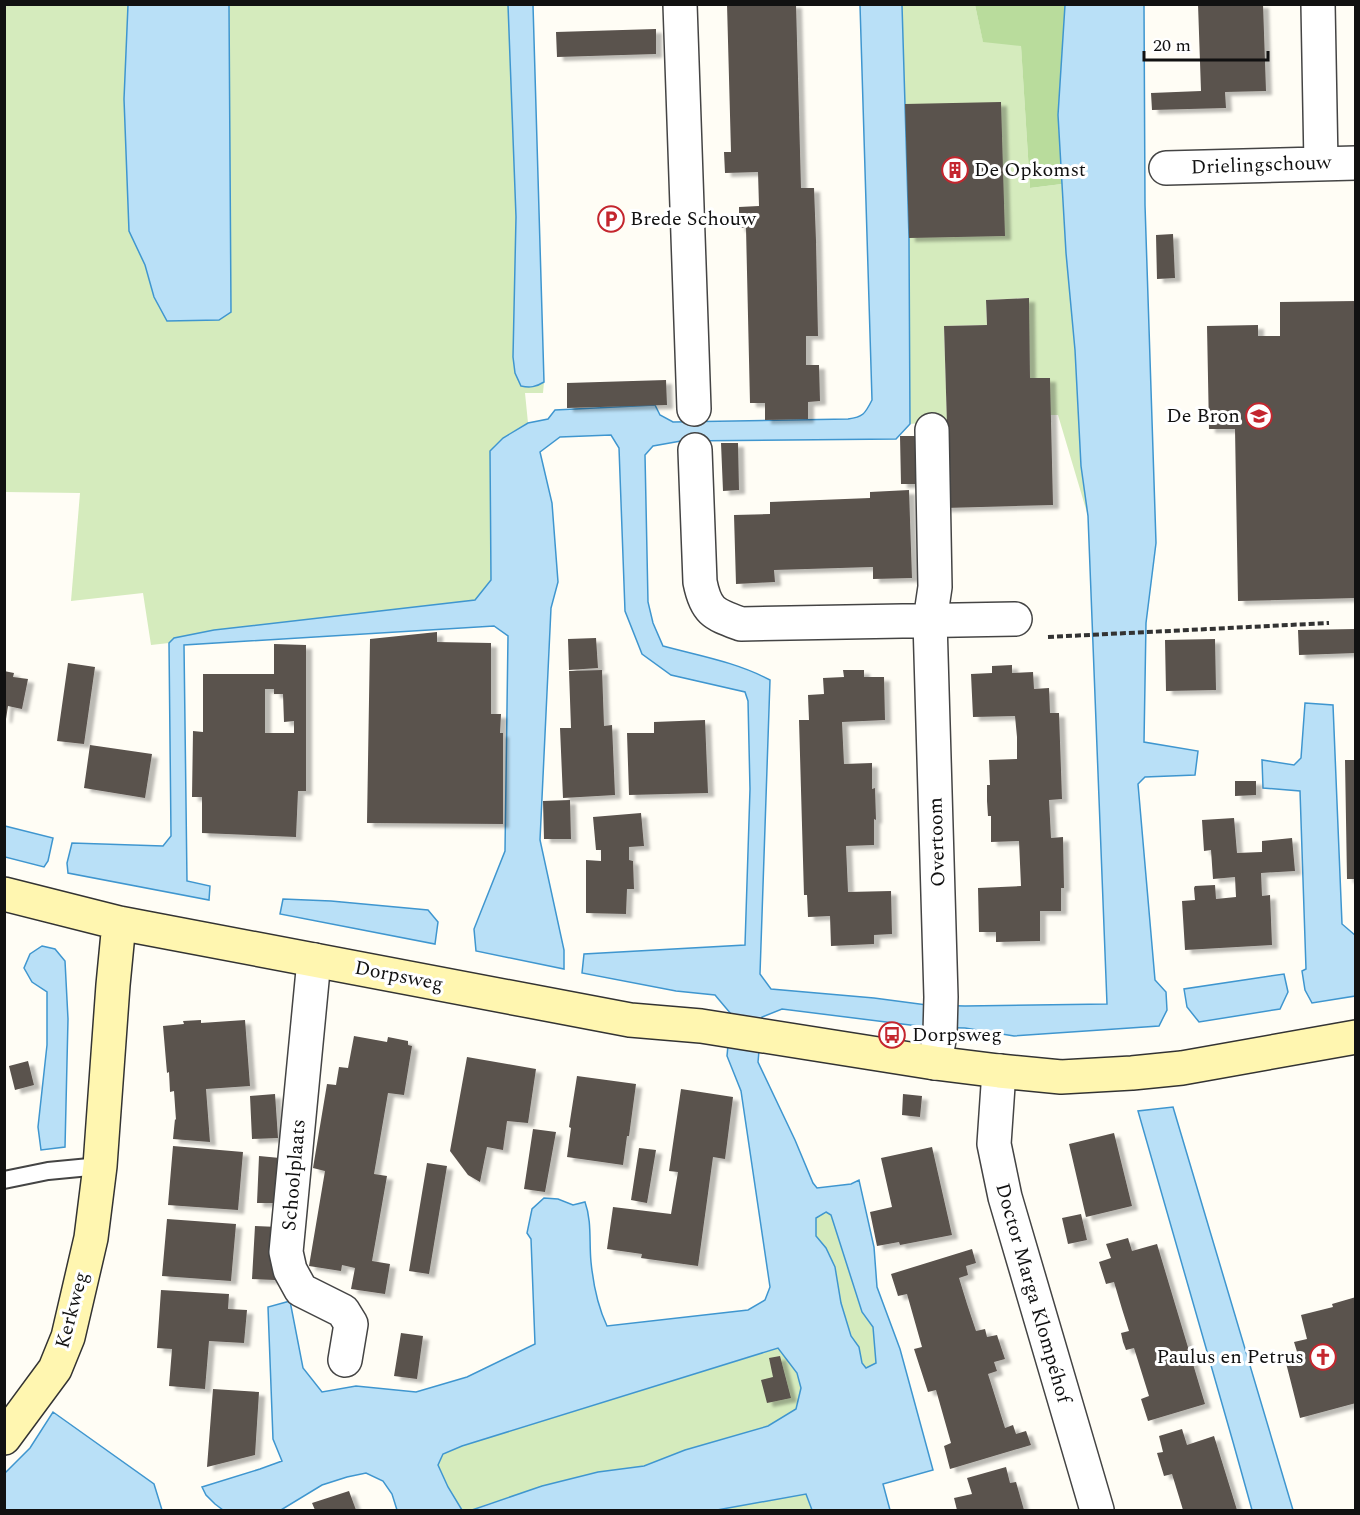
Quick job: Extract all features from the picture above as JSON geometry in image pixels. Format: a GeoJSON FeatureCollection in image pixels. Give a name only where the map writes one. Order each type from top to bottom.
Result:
{"type":"FeatureCollection","features":[{"type":"Feature","properties":{"kind":"street"},"geometry":{"type":"LineString","coordinates":[[680,4],[694,409]]}},
{"type":"Feature","properties":{"kind":"street"},"geometry":{"type":"LineString","coordinates":[[1318,4],[1321,164]]}},
{"type":"Feature","properties":{"kind":"street","name":"Drielingschouw"},"geometry":{"type":"LineString","coordinates":[[1166,168],[1356,163]]}},
{"type":"Feature","properties":{"kind":"street","name":"Overtoom"},"geometry":{"type":"LineString","coordinates":[[932,430],[935,587],[930,621],[941,997],[938,1048]]}},
{"type":"Feature","properties":{"kind":"street"},"geometry":{"type":"LineString","coordinates":[[695,450],[700,582],[703,600],[717,615],[741,624],[1015,619]]}},
{"type":"Feature","properties":{"kind":"street","name":"Dorpsweg"},"geometry":{"type":"LineString","coordinates":[[4,894],[119,923],[630,1020],[701,1026],[776,1038],[938,1048],[999,1071],[1061,1077],[1132,1073],[1182,1068],[1356,1037]]}},
{"type":"Feature","properties":{"kind":"street","name":"Kerkweg"},"geometry":{"type":"LineString","coordinates":[[4,1438],[55,1369],[68,1337],[91,1238],[100,1166],[119,923]]}},
{"type":"Feature","properties":{"kind":"street","name":"Schoolplaats"},"geometry":{"type":"LineString","coordinates":[[314,960],[286,1252],[290,1270],[301,1290],[344,1311],[351,1324],[345,1360]]}},
{"type":"Feature","properties":{"kind":"street","name":"Doctor Marga Klompéhof"},"geometry":{"type":"LineString","coordinates":[[999,1071],[994,1144],[1005,1197],[1097,1510]]}},
{"type":"Feature","properties":{"kind":"lane"},"geometry":{"type":"LineString","coordinates":[[4,1180],[48,1171],[100,1166]]}},
{"type":"Feature","properties":{"kind":"path"},"geometry":{"type":"LineString","coordinates":[[1076,635],[1329,623]]}},
{"type":"Feature","properties":{"kind":"green space"},"geometry":{"type":"Polygon","coordinates":[[[5,5],[128,5],[124,99],[129,231],[145,265],[154,297],[195,320],[219,320],[231,311],[229,5],[508,5],[516,217],[513,357],[515,373],[537,386],[544,382],[543,393],[525,393],[528,423],[503,438],[490,451],[491,580],[475,600],[214,630],[174,638],[169,643],[151,645],[143,593],[71,601],[80,493],[5,492],[5,5]]]}},
{"type":"Feature","properties":{"kind":"green space"},"geometry":{"type":"Polygon","coordinates":[[[902,5],[975,5],[983,41],[1021,45],[1030,188],[1062,184],[1075,350],[1081,466],[1088,516],[1058,415],[1050,415],[1030,378],[1028,298],[986,300],[987,325],[944,326],[947,420],[910,424],[909,238],[902,5]]]}},
{"type":"Feature","properties":{"kind":"green space"},"geometry":{"type":"Polygon","coordinates":[[[975,5],[1065,5],[1058,115],[1062,184],[1030,188],[1021,46],[983,42],[975,5]]]}},
{"type":"Feature","properties":{"kind":"green space"},"geometry":{"type":"Polygon","coordinates":[[[826,1212],[831,1215],[862,1312],[873,1327],[876,1363],[866,1368],[862,1363],[859,1347],[851,1336],[841,1303],[835,1266],[816,1236],[816,1217],[826,1212]]]}},
{"type":"Feature","properties":{"kind":"green space"},"geometry":{"type":"Polygon","coordinates":[[[779,1348],[797,1373],[801,1388],[796,1409],[768,1426],[685,1450],[644,1466],[598,1472],[472,1510],[462,1510],[438,1465],[443,1454],[462,1446],[779,1348]]]}},
{"type":"Feature","properties":{"kind":"green space"},"geometry":{"type":"Polygon","coordinates":[[[806,1494],[812,1510],[717,1510],[806,1494]]]}},
{"type":"Feature","properties":{"kind":"water"},"geometry":{"type":"Polygon","coordinates":[[[128,5],[229,5],[231,312],[219,320],[167,321],[154,297],[145,265],[129,231],[124,99],[128,5]]]}},
{"type":"Feature","properties":{"kind":"water"},"geometry":{"type":"Polygon","coordinates":[[[508,5],[533,5],[544,382],[530,387],[521,386],[515,373],[513,357],[516,217],[508,5]]]}},
{"type":"Feature","properties":{"kind":"water"},"geometry":{"type":"Polygon","coordinates":[[[860,5],[902,5],[909,238],[910,424],[896,439],[681,441],[653,446],[645,455],[648,602],[653,623],[663,646],[731,664],[770,680],[760,974],[771,989],[927,1005],[1107,1004],[1088,516],[1081,466],[1058,115],[1065,5],[1144,5],[1145,205],[1156,543],[1146,623],[1144,742],[1198,751],[1195,775],[1145,777],[1138,784],[1155,980],[1166,992],[1167,1010],[1159,1026],[1014,1036],[965,1028],[926,1027],[782,1009],[762,1017],[758,1062],[813,1183],[817,1188],[851,1184],[859,1180],[874,1247],[877,1287],[900,1349],[933,1470],[883,1484],[890,1510],[812,1510],[806,1494],[717,1510],[472,1510],[542,1486],[598,1472],[644,1466],[685,1450],[768,1426],[796,1409],[801,1388],[797,1373],[778,1348],[462,1446],[443,1454],[438,1465],[462,1510],[397,1510],[392,1494],[383,1481],[366,1473],[322,1485],[281,1510],[223,1510],[206,1495],[202,1487],[282,1461],[273,1439],[268,1307],[290,1301],[303,1368],[322,1392],[356,1386],[416,1392],[467,1377],[535,1344],[531,1239],[527,1233],[532,1209],[544,1198],[558,1199],[573,1205],[585,1202],[593,1278],[607,1326],[748,1310],[765,1300],[770,1287],[741,1091],[727,1056],[731,1014],[715,995],[676,991],[582,973],[584,954],[745,945],[750,789],[748,701],[745,692],[671,675],[642,654],[625,611],[619,448],[611,435],[560,437],[540,452],[552,503],[558,582],[551,608],[540,840],[564,950],[564,969],[476,951],[474,929],[505,851],[508,636],[494,626],[184,645],[187,881],[210,886],[209,900],[68,873],[67,863],[72,843],[163,846],[171,836],[169,643],[174,638],[214,630],[475,600],[491,580],[490,451],[503,438],[528,423],[548,419],[555,410],[655,405],[660,415],[673,422],[848,419],[863,414],[872,400],[860,5]],[[826,1212],[816,1218],[816,1236],[826,1248],[835,1267],[841,1303],[851,1336],[859,1347],[862,1363],[866,1368],[876,1363],[873,1327],[862,1312],[831,1215],[826,1212]]]}},
{"type":"Feature","properties":{"kind":"water"},"geometry":{"type":"Polygon","coordinates":[[[1305,703],[1333,705],[1342,924],[1356,936],[1355,996],[1312,1003],[1305,990],[1302,971],[1306,969],[1300,791],[1263,788],[1262,760],[1294,765],[1301,758],[1305,703]]]}},
{"type":"Feature","properties":{"kind":"water"},"geometry":{"type":"Polygon","coordinates":[[[5,826],[53,838],[48,861],[44,867],[5,857],[5,826]]]}},
{"type":"Feature","properties":{"kind":"water"},"geometry":{"type":"Polygon","coordinates":[[[283,899],[428,910],[438,922],[435,944],[280,914],[283,899]]]}},
{"type":"Feature","properties":{"kind":"water"},"geometry":{"type":"Polygon","coordinates":[[[42,946],[55,949],[65,961],[68,1019],[65,1147],[41,1150],[38,1127],[47,1045],[47,992],[32,982],[24,968],[30,954],[42,946]]]}},
{"type":"Feature","properties":{"kind":"water"},"geometry":{"type":"Polygon","coordinates":[[[1284,974],[1288,992],[1280,1009],[1199,1022],[1187,1007],[1184,989],[1284,974]]]}},
{"type":"Feature","properties":{"kind":"water"},"geometry":{"type":"Polygon","coordinates":[[[1173,1107],[1293,1510],[1252,1510],[1138,1111],[1173,1107]]]}},
{"type":"Feature","properties":{"kind":"water"},"geometry":{"type":"Polygon","coordinates":[[[53,1412],[154,1484],[162,1510],[5,1510],[5,1473],[30,1448],[53,1412]]]}},
{"type":"Feature","properties":{"kind":"building"},"geometry":{"type":"Polygon","coordinates":[[[727,4],[796,4],[801,188],[814,188],[816,241],[818,336],[806,336],[806,365],[819,365],[820,401],[808,402],[808,419],[765,420],[765,403],[750,403],[746,228],[739,228],[739,207],[759,206],[758,172],[725,173],[724,152],[731,152],[727,4]]]}},
{"type":"Feature","properties":{"kind":"building"},"geometry":{"type":"Polygon","coordinates":[[[1198,4],[1263,4],[1266,91],[1225,92],[1226,108],[1152,110],[1151,93],[1201,91],[1198,4]]]}},
{"type":"Feature","properties":{"kind":"building"},"geometry":{"type":"Polygon","coordinates":[[[656,29],[656,54],[557,57],[556,32],[656,29]]]}},
{"type":"Feature","properties":{"kind":"building","name":"De Opkomst"},"geometry":{"type":"Polygon","coordinates":[[[1001,102],[1005,236],[909,238],[905,104],[1001,102]]]}},
{"type":"Feature","properties":{"kind":"building"},"geometry":{"type":"Polygon","coordinates":[[[1173,234],[1175,278],[1157,279],[1156,235],[1173,234]]]}},
{"type":"Feature","properties":{"kind":"building"},"geometry":{"type":"Polygon","coordinates":[[[1029,298],[1030,378],[1050,378],[1053,505],[944,508],[948,458],[944,326],[987,325],[986,300],[1029,298]]]}},
{"type":"Feature","properties":{"kind":"building"},"geometry":{"type":"Polygon","coordinates":[[[1356,301],[1356,598],[1238,601],[1235,429],[1209,429],[1207,326],[1258,325],[1258,336],[1280,336],[1280,302],[1356,301]]]}},
{"type":"Feature","properties":{"kind":"building"},"geometry":{"type":"Polygon","coordinates":[[[666,380],[667,405],[567,408],[567,383],[666,380]]]}},
{"type":"Feature","properties":{"kind":"building"},"geometry":{"type":"Polygon","coordinates":[[[900,436],[917,436],[918,484],[901,484],[900,436]]]}},
{"type":"Feature","properties":{"kind":"building"},"geometry":{"type":"Polygon","coordinates":[[[721,443],[738,443],[739,490],[723,491],[721,443]]]}},
{"type":"Feature","properties":{"kind":"building"},"geometry":{"type":"Polygon","coordinates":[[[909,490],[912,578],[873,579],[873,567],[774,570],[775,582],[736,584],[734,515],[770,514],[770,502],[870,498],[870,492],[909,490]]]}},
{"type":"Feature","properties":{"kind":"building"},"geometry":{"type":"Polygon","coordinates":[[[1356,629],[1356,653],[1299,655],[1298,630],[1356,629]]]}},
{"type":"Feature","properties":{"kind":"building"},"geometry":{"type":"Polygon","coordinates":[[[437,632],[437,642],[491,643],[491,714],[501,714],[500,733],[503,733],[503,824],[367,823],[370,639],[437,632]]]}},
{"type":"Feature","properties":{"kind":"building"},"geometry":{"type":"Polygon","coordinates":[[[596,638],[598,668],[569,670],[568,639],[596,638]]]}},
{"type":"Feature","properties":{"kind":"building"},"geometry":{"type":"Polygon","coordinates":[[[1215,639],[1216,690],[1166,691],[1165,640],[1215,639]]]}},
{"type":"Feature","properties":{"kind":"building"},"geometry":{"type":"Polygon","coordinates":[[[274,644],[306,645],[306,791],[298,791],[296,837],[202,833],[202,797],[192,797],[193,731],[203,732],[203,674],[274,674],[274,644]],[[265,689],[265,733],[294,733],[294,721],[284,722],[283,694],[274,694],[274,689],[265,689]]]}},
{"type":"Feature","properties":{"kind":"building"},"geometry":{"type":"Polygon","coordinates":[[[68,663],[95,667],[84,744],[57,741],[68,663]]]}},
{"type":"Feature","properties":{"kind":"building"},"geometry":{"type":"Polygon","coordinates":[[[1012,665],[1012,673],[1033,672],[1034,689],[1049,688],[1050,713],[1059,713],[1062,799],[1049,800],[1051,838],[1063,837],[1064,888],[1061,888],[1061,911],[1040,911],[1040,941],[996,942],[996,932],[979,932],[978,888],[1021,886],[1019,841],[991,842],[991,816],[988,816],[987,801],[987,785],[990,785],[989,760],[1017,759],[1017,737],[1015,716],[973,717],[971,674],[992,673],[992,666],[1012,665]]]}},
{"type":"Feature","properties":{"kind":"building"},"geometry":{"type":"Polygon","coordinates":[[[602,670],[604,726],[612,725],[615,795],[563,798],[560,728],[571,728],[569,671],[602,670]]]}},
{"type":"Feature","properties":{"kind":"building"},"geometry":{"type":"Polygon","coordinates":[[[843,670],[864,670],[864,677],[884,677],[885,720],[842,722],[844,764],[872,763],[872,789],[875,788],[874,845],[846,846],[848,892],[891,891],[892,934],[874,935],[874,944],[831,946],[830,916],[808,917],[807,895],[804,895],[799,720],[809,720],[808,695],[824,694],[823,678],[844,677],[843,670]]]}},
{"type":"Feature","properties":{"kind":"building"},"geometry":{"type":"Polygon","coordinates":[[[4,671],[14,673],[13,677],[28,679],[22,709],[8,706],[6,719],[4,719],[4,671]]]}},
{"type":"Feature","properties":{"kind":"building"},"geometry":{"type":"Polygon","coordinates":[[[705,720],[708,793],[629,795],[627,733],[654,733],[654,722],[705,720]]]}},
{"type":"Feature","properties":{"kind":"building"},"geometry":{"type":"Polygon","coordinates":[[[90,745],[152,754],[145,798],[84,788],[90,745]]]}},
{"type":"Feature","properties":{"kind":"building"},"geometry":{"type":"Polygon","coordinates":[[[1345,760],[1356,760],[1356,879],[1347,879],[1345,760]]]}},
{"type":"Feature","properties":{"kind":"building"},"geometry":{"type":"Polygon","coordinates":[[[1235,781],[1256,781],[1256,795],[1235,796],[1235,781]]]}},
{"type":"Feature","properties":{"kind":"building"},"geometry":{"type":"Polygon","coordinates":[[[570,800],[571,839],[544,839],[543,801],[570,800]]]}},
{"type":"Feature","properties":{"kind":"building"},"geometry":{"type":"Polygon","coordinates":[[[641,813],[644,846],[629,847],[629,860],[633,861],[634,889],[627,889],[626,914],[586,913],[586,860],[601,861],[601,850],[596,850],[593,817],[641,813]]]}},
{"type":"Feature","properties":{"kind":"building"},"geometry":{"type":"Polygon","coordinates":[[[1234,818],[1237,853],[1262,852],[1262,841],[1292,838],[1295,871],[1261,873],[1262,896],[1270,895],[1272,945],[1185,950],[1182,901],[1195,900],[1195,886],[1215,885],[1216,899],[1236,897],[1235,877],[1213,879],[1211,850],[1204,851],[1202,820],[1234,818]]]}},
{"type":"Feature","properties":{"kind":"building"},"geometry":{"type":"Polygon","coordinates":[[[201,1020],[201,1023],[245,1020],[250,1086],[206,1089],[210,1142],[173,1139],[176,1120],[174,1091],[170,1092],[163,1026],[184,1024],[183,1021],[201,1020]]]}},
{"type":"Feature","properties":{"kind":"building"},"geometry":{"type":"Polygon","coordinates":[[[354,1036],[387,1042],[388,1037],[408,1041],[408,1045],[412,1046],[404,1095],[388,1093],[374,1174],[387,1176],[372,1261],[390,1264],[385,1294],[351,1289],[355,1268],[342,1265],[341,1271],[309,1266],[325,1171],[313,1168],[327,1084],[336,1085],[339,1067],[348,1068],[354,1036]]]}},
{"type":"Feature","properties":{"kind":"building"},"geometry":{"type":"Polygon","coordinates":[[[467,1057],[536,1069],[528,1123],[507,1121],[503,1150],[487,1147],[480,1182],[468,1175],[450,1151],[467,1057]]]}},
{"type":"Feature","properties":{"kind":"building"},"geometry":{"type":"Polygon","coordinates":[[[28,1061],[34,1085],[15,1090],[9,1066],[28,1061]]]}},
{"type":"Feature","properties":{"kind":"building"},"geometry":{"type":"Polygon","coordinates":[[[577,1076],[636,1084],[623,1165],[567,1157],[577,1076]]]}},
{"type":"Feature","properties":{"kind":"building"},"geometry":{"type":"Polygon","coordinates":[[[681,1089],[733,1097],[725,1159],[713,1157],[698,1266],[641,1258],[642,1254],[607,1249],[613,1207],[671,1214],[678,1172],[669,1171],[681,1089]]]}},
{"type":"Feature","properties":{"kind":"building"},"geometry":{"type":"Polygon","coordinates":[[[275,1094],[278,1138],[252,1139],[250,1096],[275,1094]]]}},
{"type":"Feature","properties":{"kind":"building"},"geometry":{"type":"Polygon","coordinates":[[[903,1094],[922,1096],[920,1117],[902,1115],[903,1094]]]}},
{"type":"Feature","properties":{"kind":"building"},"geometry":{"type":"Polygon","coordinates":[[[533,1129],[556,1132],[545,1192],[524,1189],[533,1129]]]}},
{"type":"Feature","properties":{"kind":"building"},"geometry":{"type":"Polygon","coordinates":[[[1114,1133],[1132,1206],[1086,1217],[1069,1144],[1114,1133]]]}},
{"type":"Feature","properties":{"kind":"building"},"geometry":{"type":"Polygon","coordinates":[[[173,1146],[243,1152],[238,1210],[168,1205],[173,1146]]]}},
{"type":"Feature","properties":{"kind":"building"},"geometry":{"type":"Polygon","coordinates":[[[932,1147],[952,1235],[900,1245],[899,1242],[877,1246],[870,1212],[892,1207],[881,1158],[932,1147]]]}},
{"type":"Feature","properties":{"kind":"building"},"geometry":{"type":"Polygon","coordinates":[[[639,1148],[656,1150],[647,1203],[631,1200],[639,1148]]]}},
{"type":"Feature","properties":{"kind":"building"},"geometry":{"type":"Polygon","coordinates":[[[259,1156],[280,1158],[277,1203],[257,1203],[259,1156]]]}},
{"type":"Feature","properties":{"kind":"building"},"geometry":{"type":"Polygon","coordinates":[[[427,1163],[447,1166],[429,1274],[409,1271],[427,1163]]]}},
{"type":"Feature","properties":{"kind":"building"},"geometry":{"type":"Polygon","coordinates":[[[1081,1214],[1087,1240],[1068,1244],[1062,1218],[1081,1214]]]}},
{"type":"Feature","properties":{"kind":"building"},"geometry":{"type":"Polygon","coordinates":[[[167,1219],[236,1224],[231,1281],[162,1276],[167,1219]]]}},
{"type":"Feature","properties":{"kind":"building"},"geometry":{"type":"Polygon","coordinates":[[[255,1226],[278,1227],[275,1280],[252,1279],[255,1226]]]}},
{"type":"Feature","properties":{"kind":"building"},"geometry":{"type":"Polygon","coordinates":[[[1128,1238],[1132,1251],[1157,1244],[1205,1404],[1148,1421],[1141,1399],[1149,1396],[1134,1348],[1126,1350],[1123,1342],[1121,1333],[1129,1331],[1114,1282],[1106,1284],[1099,1262],[1111,1258],[1106,1244],[1128,1238]]]}},
{"type":"Feature","properties":{"kind":"building"},"geometry":{"type":"Polygon","coordinates":[[[972,1249],[976,1263],[966,1266],[968,1275],[959,1278],[976,1331],[985,1329],[987,1337],[997,1335],[1005,1359],[994,1362],[997,1371],[988,1374],[1005,1428],[1013,1425],[1016,1434],[1026,1431],[1031,1445],[950,1469],[944,1446],[951,1443],[936,1390],[928,1392],[914,1349],[922,1347],[907,1294],[898,1296],[891,1274],[972,1249]]]}},
{"type":"Feature","properties":{"kind":"building"},"geometry":{"type":"Polygon","coordinates":[[[161,1290],[229,1294],[228,1309],[247,1310],[244,1343],[209,1341],[205,1389],[169,1386],[172,1349],[157,1348],[161,1290]]]}},
{"type":"Feature","properties":{"kind":"building","name":"Paulus en Petrus"},"geometry":{"type":"Polygon","coordinates":[[[1356,1297],[1356,1403],[1300,1418],[1285,1359],[1298,1355],[1294,1342],[1307,1339],[1301,1315],[1333,1307],[1332,1304],[1356,1297]]]}},
{"type":"Feature","properties":{"kind":"building"},"geometry":{"type":"Polygon","coordinates":[[[401,1333],[423,1336],[417,1379],[394,1376],[401,1333]]]}},
{"type":"Feature","properties":{"kind":"building"},"geometry":{"type":"Polygon","coordinates":[[[780,1356],[791,1398],[767,1403],[761,1380],[773,1377],[769,1358],[780,1356]]]}},
{"type":"Feature","properties":{"kind":"building"},"geometry":{"type":"Polygon","coordinates":[[[213,1389],[259,1392],[255,1455],[207,1467],[213,1389]]]}},
{"type":"Feature","properties":{"kind":"building"},"geometry":{"type":"Polygon","coordinates":[[[1182,1429],[1187,1445],[1214,1436],[1237,1510],[1183,1510],[1172,1474],[1164,1476],[1157,1453],[1163,1452],[1159,1436],[1182,1429]]]}},
{"type":"Feature","properties":{"kind":"building"},"geometry":{"type":"Polygon","coordinates":[[[1006,1467],[1010,1483],[1016,1482],[1024,1510],[957,1510],[954,1498],[972,1494],[967,1478],[1006,1467]]]}},
{"type":"Feature","properties":{"kind":"building"},"geometry":{"type":"Polygon","coordinates":[[[349,1491],[356,1510],[315,1510],[312,1503],[349,1491]]]}},
{"type":"Feature","properties":{"kind":"place","name":"De Opkomst"},"geometry":{"type":"Point","coordinates":[955,170]}},
{"type":"Feature","properties":{"kind":"place","name":"Brede Schouw"},"geometry":{"type":"Point","coordinates":[611,219]}},
{"type":"Feature","properties":{"kind":"place","name":"De Bron"},"geometry":{"type":"Point","coordinates":[1259,416]}},
{"type":"Feature","properties":{"kind":"place","name":"Dorpsweg"},"geometry":{"type":"Point","coordinates":[892,1035]}},
{"type":"Feature","properties":{"kind":"place","name":"Paulus en Petrus"},"geometry":{"type":"Point","coordinates":[1323,1357]}}]}
